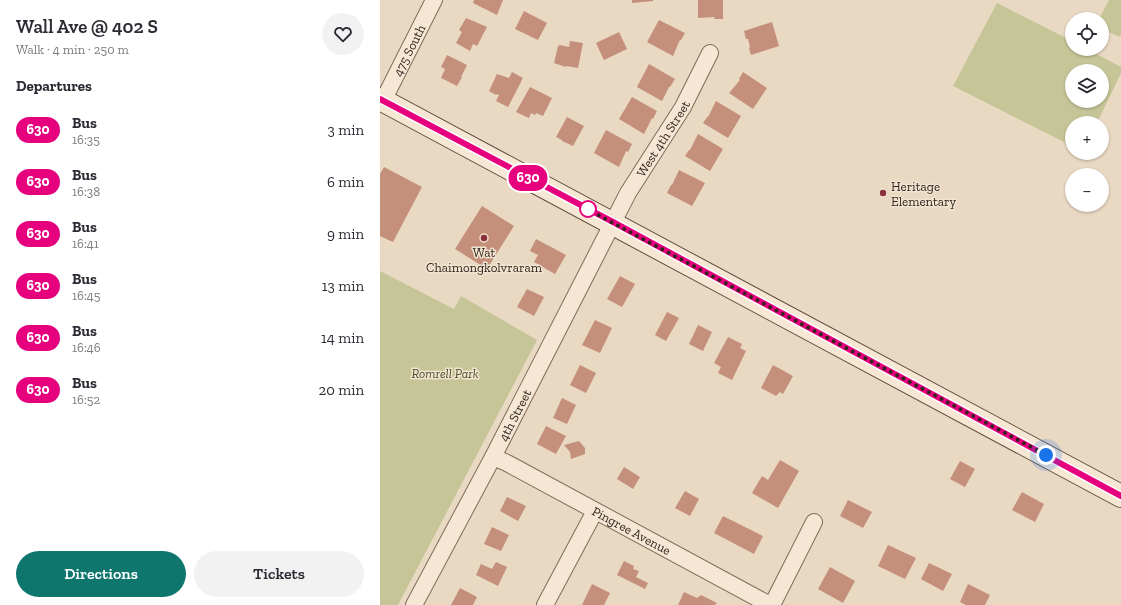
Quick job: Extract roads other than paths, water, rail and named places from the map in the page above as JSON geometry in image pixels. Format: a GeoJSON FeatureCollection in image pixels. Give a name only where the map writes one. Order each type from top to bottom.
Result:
{"type":"FeatureCollection","features":[{"type":"Feature","properties":{"kind":"main road"},"geometry":{"type":"LineString","coordinates":[[382,100],[613,222],[1121,496]]}},
{"type":"Feature","properties":{"kind":"street","name":"475 South"},"geometry":{"type":"LineString","coordinates":[[382,100],[434,0]]}},
{"type":"Feature","properties":{"kind":"street","name":"West 4th Street"},"geometry":{"type":"LineString","coordinates":[[613,222],[632,188],[683,107],[710,53]]}},
{"type":"Feature","properties":{"kind":"street","name":"4th Street"},"geometry":{"type":"LineString","coordinates":[[414,605],[493,457],[613,222]]}},
{"type":"Feature","properties":{"kind":"street","name":"Pingree Avenue"},"geometry":{"type":"LineString","coordinates":[[493,457],[507,463],[771,605]]}},
{"type":"Feature","properties":{"kind":"street"},"geometry":{"type":"LineString","coordinates":[[545,605],[595,511]]}},
{"type":"Feature","properties":{"kind":"street"},"geometry":{"type":"LineString","coordinates":[[771,605],[814,522]]}},
{"type":"Feature","properties":{"kind":"place","name":"Heritage Elementary"},"geometry":{"type":"Point","coordinates":[883,193]}},
{"type":"Feature","properties":{"kind":"place","name":"Wat Chaimongkolvraram"},"geometry":{"type":"Point","coordinates":[484,238]}},
{"type":"Feature","properties":{"kind":"park label","name":"Romrell Park"},"geometry":{"type":"Point","coordinates":[445,373]}}]}
